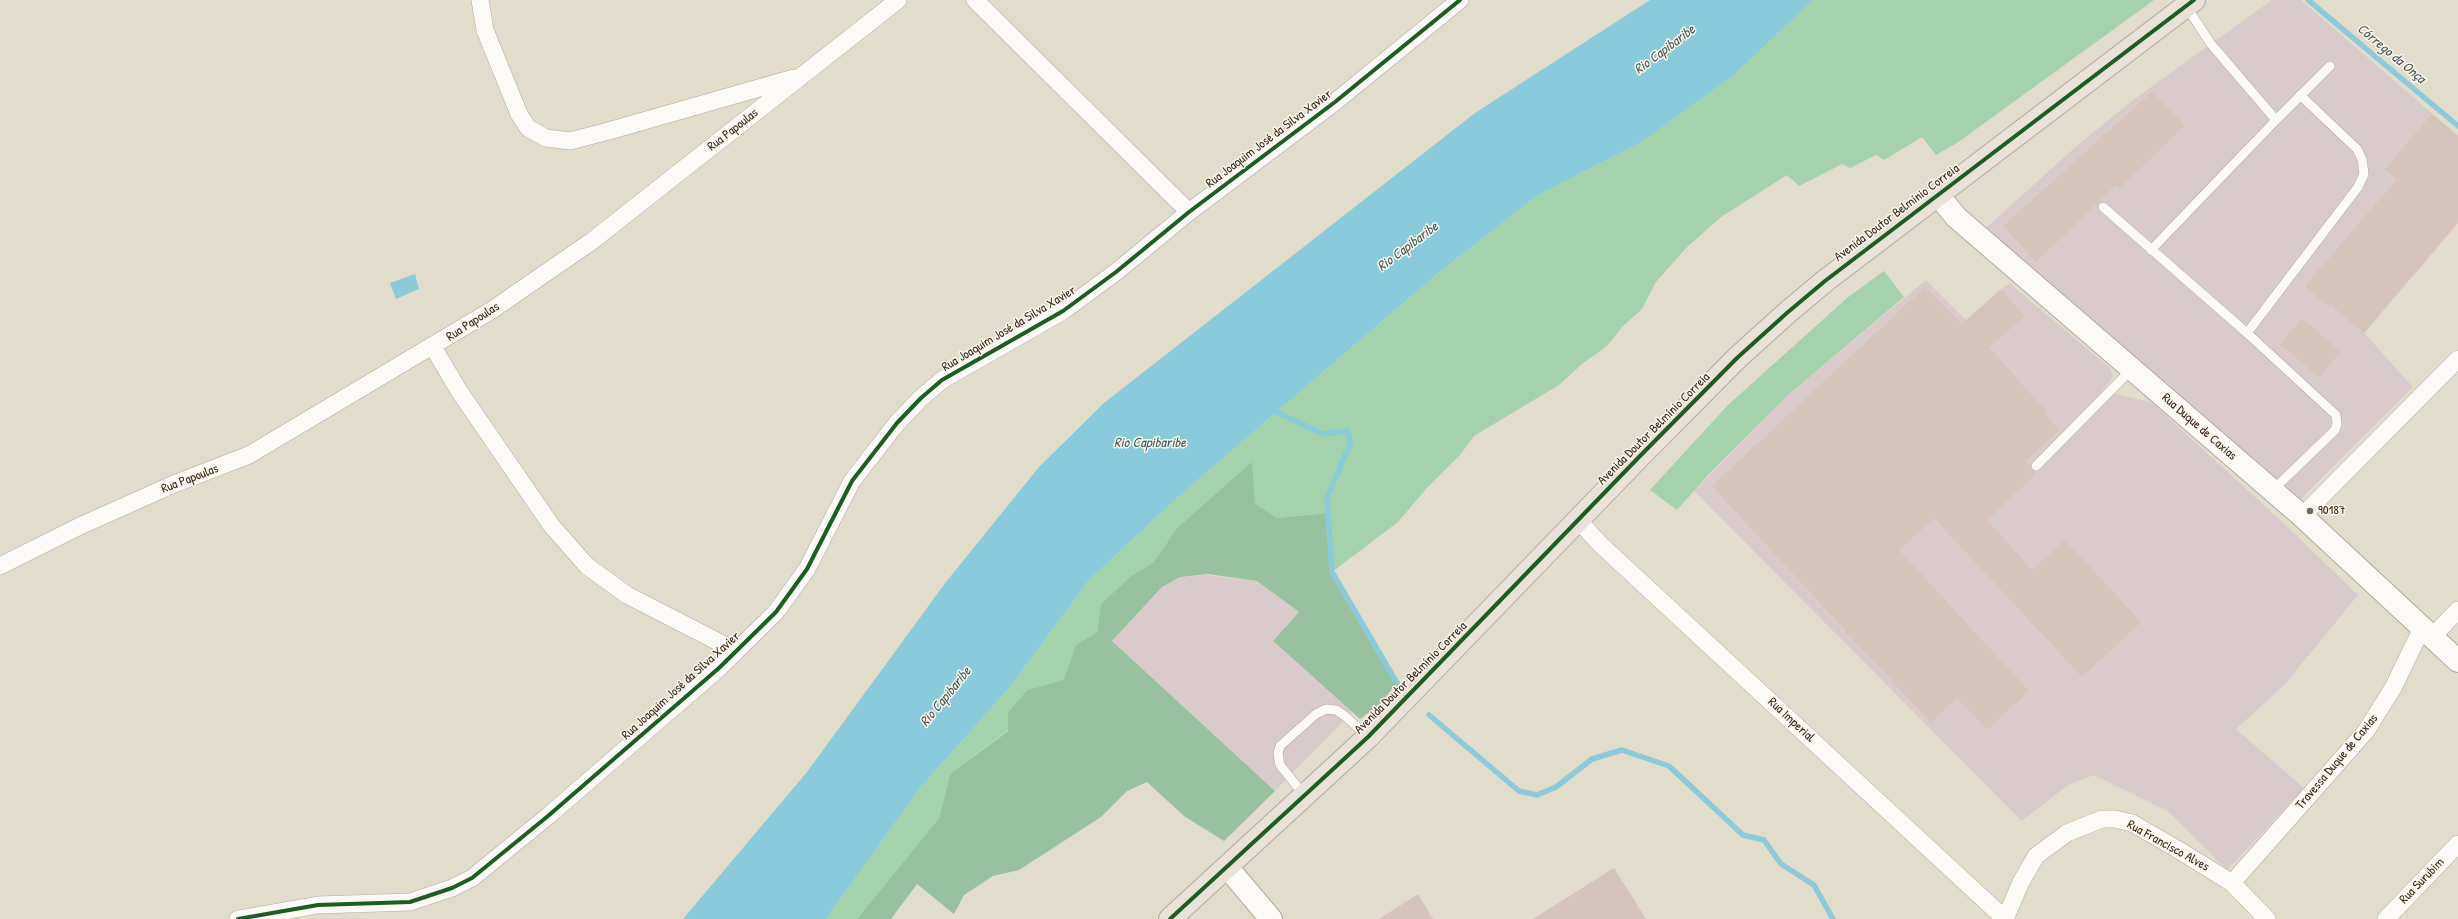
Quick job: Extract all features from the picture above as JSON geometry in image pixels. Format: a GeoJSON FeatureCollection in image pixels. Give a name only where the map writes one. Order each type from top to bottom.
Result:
{"type":"FeatureCollection","features":[{"type":"Feature","properties":{"kind":"main road","name":"Avenida Doutor Belmínio Correia"},"geometry":{"type":"LineString","coordinates":[[1170,919],[1368,737],[1737,358],[1788,312],[1825,281],[2190,3]]}},
{"type":"Feature","properties":{"kind":"street"},"geometry":{"type":"LineString","coordinates":[[480,0],[485,30],[519,114],[528,128],[546,138],[570,141],[802,75]]}},
{"type":"Feature","properties":{"kind":"street","name":"Rua Papoulas"},"geometry":{"type":"LineString","coordinates":[[0,566],[80,526],[166,487],[249,455],[492,310],[592,241],[898,0]]}},
{"type":"Feature","properties":{"kind":"street"},"geometry":{"type":"LineString","coordinates":[[974,0],[1189,212]]}},
{"type":"Feature","properties":{"kind":"street","name":"Rua Joaquim José da Silva Xavier"},"geometry":{"type":"LineString","coordinates":[[238,919],[318,905],[410,902],[452,888],[472,878],[548,816],[719,668],[776,612],[793,591],[820,545],[852,481],[897,423],[921,398],[942,380],[1063,311],[1116,272],[1189,212],[1335,102],[1460,0]]}},
{"type":"Feature","properties":{"kind":"street","name":"Rua Duque de Caxias"},"geometry":{"type":"LineString","coordinates":[[1938,195],[1956,217],[2302,516],[2458,661]]}},
{"type":"Feature","properties":{"kind":"street"},"geometry":{"type":"LineString","coordinates":[[433,346],[459,391],[551,525],[587,566],[627,595],[736,651]]}},
{"type":"Feature","properties":{"kind":"street"},"geometry":{"type":"LineString","coordinates":[[2302,516],[2458,359]]}},
{"type":"Feature","properties":{"kind":"street","name":"Rua Imperial"},"geometry":{"type":"LineString","coordinates":[[1578,520],[1600,544],[2005,919]]}},
{"type":"Feature","properties":{"kind":"street","name":"Travessa Duque de Caxias"},"geometry":{"type":"LineString","coordinates":[[2232,883],[2366,731],[2380,712],[2427,633],[2458,610]]}},
{"type":"Feature","properties":{"kind":"street","name":"Rua Francisco Alves"},"geometry":{"type":"LineString","coordinates":[[2005,919],[2021,882],[2036,856],[2067,833],[2102,819],[2115,819],[2132,823],[2232,883],[2267,919]]}},
{"type":"Feature","properties":{"kind":"street","name":"Rua Surubim"},"geometry":{"type":"LineString","coordinates":[[2386,919],[2458,844]]}},
{"type":"Feature","properties":{"kind":"street"},"geometry":{"type":"LineString","coordinates":[[1227,868],[1271,919]]}},
{"type":"Feature","properties":{"kind":"lane"},"geometry":{"type":"LineString","coordinates":[[2190,3],[2211,44],[2276,120]]}},
{"type":"Feature","properties":{"kind":"lane"},"geometry":{"type":"LineString","coordinates":[[2151,250],[2300,95],[2330,66]]}},
{"type":"Feature","properties":{"kind":"lane"},"geometry":{"type":"LineString","coordinates":[[2246,333],[2358,187],[2364,174],[2362,158],[2357,149],[2300,95]]}},
{"type":"Feature","properties":{"kind":"lane"},"geometry":{"type":"LineString","coordinates":[[2103,208],[2246,333],[2336,416],[2337,424],[2335,430],[2272,491]]}},
{"type":"Feature","properties":{"kind":"lane"},"geometry":{"type":"LineString","coordinates":[[2036,466],[2132,369]]}},
{"type":"Feature","properties":{"kind":"lane"},"geometry":{"type":"LineString","coordinates":[[1304,795],[1280,765],[1278,754],[1280,746],[1316,714],[1326,709],[1336,710],[1345,716],[1368,737]]}},
{"type":"Feature","properties":{"kind":"shaded area"},"geometry":{"type":"Polygon","coordinates":[[[2272,0],[2301,0],[2458,136],[2458,223],[2364,333],[2413,387],[2294,506],[1986,228],[2072,150],[2133,100],[2272,0]]]}},
{"type":"Feature","properties":{"kind":"shaded area"},"geometry":{"type":"Polygon","coordinates":[[[1926,280],[1968,322],[2006,285],[2010,284],[2110,368],[2113,377],[2102,391],[2151,402],[2279,519],[2358,595],[2285,684],[2236,729],[2304,788],[2227,870],[2169,812],[2094,775],[2068,785],[2022,821],[1694,491],[1787,396],[1926,280]]]}},
{"type":"Feature","properties":{"kind":"shaded area"},"geometry":{"type":"Polygon","coordinates":[[[1205,575],[1257,581],[1300,613],[1273,641],[1352,712],[1275,791],[1112,641],[1162,587],[1180,577],[1205,575]]]}},
{"type":"Feature","properties":{"kind":"green space"},"geometry":{"type":"Polygon","coordinates":[[[1813,0],[2154,0],[1957,143],[1936,155],[1922,137],[1884,160],[1876,155],[1850,168],[1842,164],[1799,186],[1787,175],[1721,217],[1685,249],[1656,282],[1642,309],[1622,327],[1607,346],[1582,364],[1559,385],[1474,436],[1460,455],[1426,489],[1398,522],[1332,572],[1328,513],[1277,518],[1254,504],[1252,463],[1177,528],[1153,563],[1131,576],[1101,604],[1097,632],[1076,645],[1063,680],[1027,690],[1008,712],[1008,730],[950,774],[939,818],[857,919],[826,919],[920,788],[1010,687],[1089,580],[1178,497],[1437,274],[1538,195],[1640,143],[1733,76],[1813,0]]]}},
{"type":"Feature","properties":{"kind":"green space"},"geometry":{"type":"Polygon","coordinates":[[[1884,271],[1904,297],[1787,396],[1709,474],[1677,510],[1650,490],[1728,405],[1847,298],[1884,271]]]}},
{"type":"Feature","properties":{"kind":"green space"},"geometry":{"type":"Polygon","coordinates":[[[1252,462],[1255,504],[1277,518],[1328,513],[1332,572],[1397,683],[1380,704],[1360,719],[1273,641],[1299,612],[1257,581],[1208,574],[1180,577],[1162,587],[1112,641],[1275,791],[1224,841],[1184,816],[1147,782],[1127,791],[1101,817],[1019,870],[993,876],[964,895],[954,914],[917,884],[891,919],[857,919],[939,818],[950,774],[1008,731],[1008,712],[1027,690],[1063,680],[1076,645],[1097,632],[1101,604],[1131,576],[1153,563],[1177,528],[1252,462]]]}},
{"type":"Feature","properties":{"kind":"water","name":"Rio Capibaribe"},"geometry":{"type":"Polygon","coordinates":[[[1650,0],[1813,0],[1733,76],[1640,143],[1538,195],[1437,274],[1178,497],[1089,580],[1010,687],[920,788],[826,919],[683,919],[807,772],[946,582],[1039,467],[1104,403],[1475,113],[1650,0]]]}},
{"type":"Feature","properties":{"kind":"water"},"geometry":{"type":"Polygon","coordinates":[[[415,274],[419,289],[396,299],[390,283],[415,274]]]}},
{"type":"Feature","properties":{"kind":"building"},"geometry":{"type":"Polygon","coordinates":[[[2152,92],[2185,126],[2120,188],[2116,185],[2036,262],[2003,226],[2152,92]]]}},
{"type":"Feature","properties":{"kind":"building"},"geometry":{"type":"Polygon","coordinates":[[[2432,114],[2458,136],[2458,223],[2364,333],[2331,305],[2329,307],[2305,286],[2397,179],[2385,169],[2432,114]]]}},
{"type":"Feature","properties":{"kind":"building"},"geometry":{"type":"Polygon","coordinates":[[[1925,287],[1962,324],[2001,289],[2025,316],[1989,347],[2047,412],[2045,414],[2059,430],[2026,461],[2036,474],[1987,520],[2032,570],[2065,540],[2141,622],[2082,677],[1934,518],[1899,550],[2029,691],[1987,730],[1957,698],[1931,723],[1712,486],[1925,287]]]}},
{"type":"Feature","properties":{"kind":"building"},"geometry":{"type":"Polygon","coordinates":[[[2302,318],[2341,352],[2319,377],[2280,344],[2302,318]]]}},
{"type":"Feature","properties":{"kind":"building"},"geometry":{"type":"Polygon","coordinates":[[[1614,868],[1646,919],[1533,919],[1614,868]]]}},
{"type":"Feature","properties":{"kind":"building"},"geometry":{"type":"Polygon","coordinates":[[[1418,894],[1433,919],[1379,919],[1418,894]]]}},
{"type":"Feature","properties":{"kind":"waterway","name":"Córrego da Onça"},"geometry":{"type":"LineString","coordinates":[[2308,0],[2458,126]]}},
{"type":"Feature","properties":{"kind":"waterway"},"geometry":{"type":"LineString","coordinates":[[1272,410],[1323,434],[1347,431],[1351,442],[1327,498],[1332,572],[1397,683]]}},
{"type":"Feature","properties":{"kind":"waterway"},"geometry":{"type":"LineString","coordinates":[[1429,715],[1519,791],[1537,795],[1556,787],[1592,759],[1622,750],[1669,766],[1743,835],[1764,840],[1781,864],[1814,885],[1833,919]]}},
{"type":"Feature","properties":{"kind":"cycle path"},"geometry":{"type":"LineString","coordinates":[[238,919],[318,905],[410,902],[452,888],[472,878],[548,816],[719,668],[776,612],[807,569],[852,481],[897,423],[921,398],[942,380],[1063,311],[1116,272],[1189,212],[1335,102],[1460,0]]}},
{"type":"Feature","properties":{"kind":"cycle path"},"geometry":{"type":"LineString","coordinates":[[1170,919],[1368,737],[1639,457],[1737,358],[1788,312],[1825,281],[2194,0]]}},
{"type":"Feature","properties":{"kind":"place","name":"90187"},"geometry":{"type":"Point","coordinates":[2310,511]}}]}
